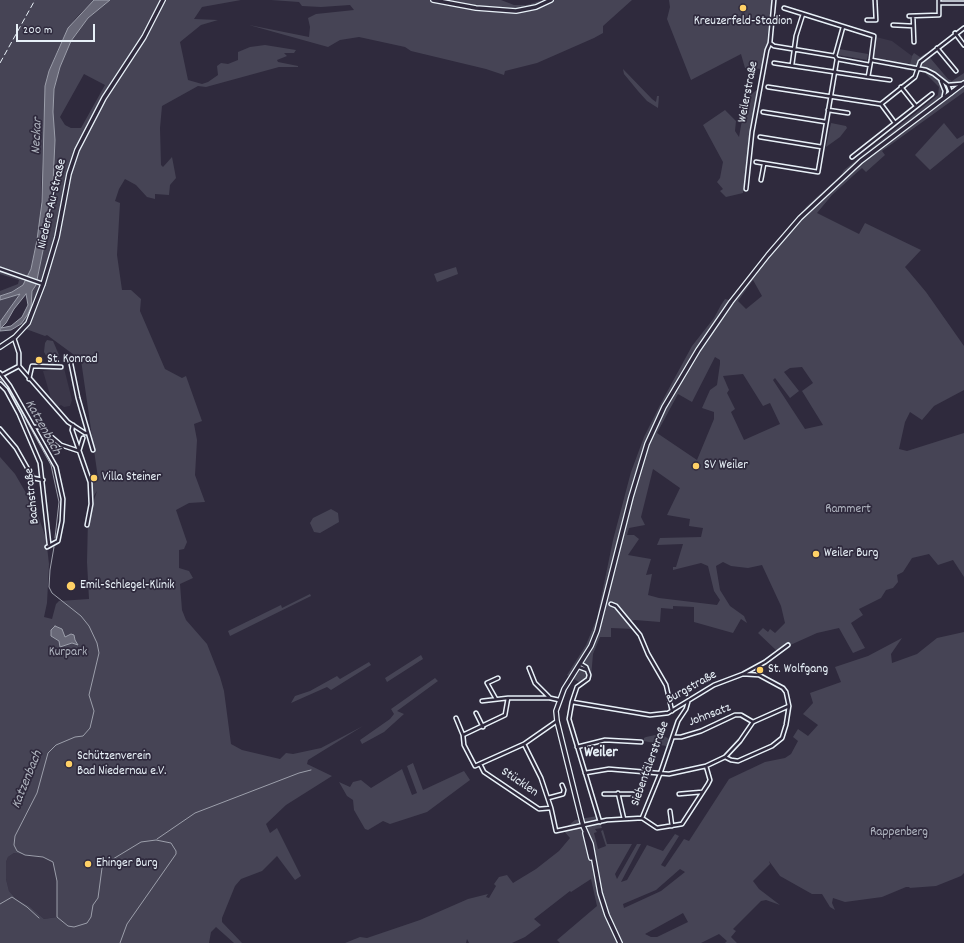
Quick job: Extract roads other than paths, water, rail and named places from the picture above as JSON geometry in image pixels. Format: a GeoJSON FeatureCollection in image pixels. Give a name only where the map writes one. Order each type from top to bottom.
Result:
{"type":"FeatureCollection","features":[{"type":"Feature","properties":{"kind":"main road","name":"Niedere-Au-Straße"},"geometry":{"type":"LineString","coordinates":[[0,347],[14,338],[28,323],[43,284],[57,237],[75,154],[104,98],[144,37],[163,0]]}},
{"type":"Feature","properties":{"kind":"main road"},"geometry":{"type":"LineString","coordinates":[[433,0],[476,8],[516,11],[536,7],[551,0]]}},
{"type":"Feature","properties":{"kind":"main road"},"geometry":{"type":"LineString","coordinates":[[620,943],[607,914],[586,844],[585,830],[556,721],[559,700],[591,646],[601,619],[642,457],[664,407],[690,362],[731,302],[768,255],[810,208],[861,161],[964,83]]}},
{"type":"Feature","properties":{"kind":"street","name":"Weilerstraße"},"geometry":{"type":"LineString","coordinates":[[746,189],[752,132],[767,50],[770,43],[774,0]]}},
{"type":"Feature","properties":{"kind":"street"},"geometry":{"type":"LineString","coordinates":[[867,20],[876,20],[875,0]]}},
{"type":"Feature","properties":{"kind":"street"},"geometry":{"type":"LineString","coordinates":[[909,16],[939,15],[939,2],[964,3]]}},
{"type":"Feature","properties":{"kind":"street"},"geometry":{"type":"LineString","coordinates":[[784,8],[874,36],[868,77]]}},
{"type":"Feature","properties":{"kind":"street"},"geometry":{"type":"LineString","coordinates":[[792,65],[794,49],[803,14]]}},
{"type":"Feature","properties":{"kind":"street"},"geometry":{"type":"LineString","coordinates":[[913,16],[914,42]]}},
{"type":"Feature","properties":{"kind":"street"},"geometry":{"type":"LineString","coordinates":[[893,25],[913,26]]}},
{"type":"Feature","properties":{"kind":"street"},"geometry":{"type":"LineString","coordinates":[[756,162],[818,172],[836,57],[843,27]]}},
{"type":"Feature","properties":{"kind":"street"},"geometry":{"type":"LineString","coordinates":[[881,104],[915,76],[920,62],[955,33],[964,28]]}},
{"type":"Feature","properties":{"kind":"street"},"geometry":{"type":"LineString","coordinates":[[955,33],[964,45]]}},
{"type":"Feature","properties":{"kind":"street"},"geometry":{"type":"LineString","coordinates":[[770,43],[774,46],[836,57],[870,65]]}},
{"type":"Feature","properties":{"kind":"street"},"geometry":{"type":"LineString","coordinates":[[937,48],[956,71]]}},
{"type":"Feature","properties":{"kind":"street"},"geometry":{"type":"LineString","coordinates":[[871,60],[931,72],[948,85],[955,86],[964,83]]}},
{"type":"Feature","properties":{"kind":"street"},"geometry":{"type":"LineString","coordinates":[[774,63],[890,80]]}},
{"type":"Feature","properties":{"kind":"street"},"geometry":{"type":"LineString","coordinates":[[940,79],[946,93],[940,101]]}},
{"type":"Feature","properties":{"kind":"street"},"geometry":{"type":"LineString","coordinates":[[948,85],[951,93]]}},
{"type":"Feature","properties":{"kind":"street"},"geometry":{"type":"LineString","coordinates":[[768,87],[881,104],[895,123]]}},
{"type":"Feature","properties":{"kind":"street"},"geometry":{"type":"LineString","coordinates":[[901,87],[916,106]]}},
{"type":"Feature","properties":{"kind":"street"},"geometry":{"type":"LineString","coordinates":[[944,87],[951,93]]}},
{"type":"Feature","properties":{"kind":"street"},"geometry":{"type":"LineString","coordinates":[[852,157],[932,94]]}},
{"type":"Feature","properties":{"kind":"street"},"geometry":{"type":"LineString","coordinates":[[828,110],[848,113]]}},
{"type":"Feature","properties":{"kind":"street"},"geometry":{"type":"LineString","coordinates":[[763,112],[826,122]]}},
{"type":"Feature","properties":{"kind":"street"},"geometry":{"type":"LineString","coordinates":[[760,138],[822,147]]}},
{"type":"Feature","properties":{"kind":"street"},"geometry":{"type":"LineString","coordinates":[[761,180],[764,164]]}},
{"type":"Feature","properties":{"kind":"street"},"geometry":{"type":"LineString","coordinates":[[0,269],[43,284]]}},
{"type":"Feature","properties":{"kind":"street"},"geometry":{"type":"LineString","coordinates":[[14,338],[19,353],[19,366],[29,379],[73,425],[87,433]]}},
{"type":"Feature","properties":{"kind":"street"},"geometry":{"type":"LineString","coordinates":[[71,364],[87,433],[93,450]]}},
{"type":"Feature","properties":{"kind":"street"},"geometry":{"type":"LineString","coordinates":[[19,366],[1,374],[34,427],[40,427],[61,445],[79,451]]}},
{"type":"Feature","properties":{"kind":"street"},"geometry":{"type":"LineString","coordinates":[[29,379],[32,366],[61,367]]}},
{"type":"Feature","properties":{"kind":"street","name":"Bachstraße"},"geometry":{"type":"LineString","coordinates":[[0,384],[6,390],[28,433],[40,463],[43,480],[48,546],[59,539],[63,514],[62,495],[56,467],[34,427]]}},
{"type":"Feature","properties":{"kind":"street"},"geometry":{"type":"LineString","coordinates":[[73,425],[72,430],[87,470],[92,496],[86,525]]}},
{"type":"Feature","properties":{"kind":"street"},"geometry":{"type":"LineString","coordinates":[[0,429],[16,448],[33,478],[43,480]]}},
{"type":"Feature","properties":{"kind":"street"},"geometry":{"type":"LineString","coordinates":[[79,451],[83,438]]}},
{"type":"Feature","properties":{"kind":"street"},"geometry":{"type":"LineString","coordinates":[[611,604],[616,606],[640,635],[648,654],[666,685],[672,711]]}},
{"type":"Feature","properties":{"kind":"street","name":"Burgstraße"},"geometry":{"type":"LineString","coordinates":[[572,702],[650,715],[659,715],[672,711],[714,685],[743,674],[765,662],[777,651],[788,645]]}},
{"type":"Feature","properties":{"kind":"street"},"geometry":{"type":"LineString","coordinates":[[580,665],[587,671],[588,678],[577,687],[572,702],[569,719],[600,822]]}},
{"type":"Feature","properties":{"kind":"street"},"geometry":{"type":"LineString","coordinates":[[529,668],[535,683],[550,698]]}},
{"type":"Feature","properties":{"kind":"street"},"geometry":{"type":"LineString","coordinates":[[725,757],[738,761],[777,743],[782,738],[786,725],[789,706],[786,692],[779,685],[759,675],[743,674]]}},
{"type":"Feature","properties":{"kind":"street"},"geometry":{"type":"LineString","coordinates":[[496,699],[487,683],[498,678]]}},
{"type":"Feature","properties":{"kind":"street"},"geometry":{"type":"LineString","coordinates":[[482,701],[508,698],[550,698],[559,700]]}},
{"type":"Feature","properties":{"kind":"street"},"geometry":{"type":"LineString","coordinates":[[463,736],[505,715],[508,698]]}},
{"type":"Feature","properties":{"kind":"street","name":"Siebentälerstraße"},"geometry":{"type":"LineString","coordinates":[[551,808],[556,831],[600,822],[642,818],[660,774],[678,721],[686,709],[688,702]]}},
{"type":"Feature","properties":{"kind":"street"},"geometry":{"type":"LineString","coordinates":[[585,773],[610,769],[660,774],[676,773],[706,766],[725,757],[740,741],[754,722],[789,706]]}},
{"type":"Feature","properties":{"kind":"street"},"geometry":{"type":"LineString","coordinates":[[476,713],[483,727]]}},
{"type":"Feature","properties":{"kind":"street","name":"Johnsatz"},"geometry":{"type":"LineString","coordinates":[[673,737],[681,737],[701,731],[736,715],[741,715],[754,722]]}},
{"type":"Feature","properties":{"kind":"street"},"geometry":{"type":"LineString","coordinates":[[456,718],[463,736],[464,745],[475,766],[524,744],[556,721]]}},
{"type":"Feature","properties":{"kind":"street"},"geometry":{"type":"LineString","coordinates":[[577,747],[604,740],[641,742]]}},
{"type":"Feature","properties":{"kind":"street"},"geometry":{"type":"LineString","coordinates":[[524,744],[539,774],[551,808]]}},
{"type":"Feature","properties":{"kind":"street","name":"Stücklen"},"geometry":{"type":"LineString","coordinates":[[480,764],[484,772],[540,809],[551,808]]}},
{"type":"Feature","properties":{"kind":"street"},"geometry":{"type":"LineString","coordinates":[[642,818],[656,828],[678,825],[686,820],[710,780],[706,766]]}},
{"type":"Feature","properties":{"kind":"street"},"geometry":{"type":"LineString","coordinates":[[548,798],[563,794],[564,790],[562,784]]}},
{"type":"Feature","properties":{"kind":"street"},"geometry":{"type":"LineString","coordinates":[[679,794],[703,792]]}},
{"type":"Feature","properties":{"kind":"street","name":"Siebentälerstraße"},"geometry":{"type":"LineString","coordinates":[[618,793],[624,819]]}},
{"type":"Feature","properties":{"kind":"street","name":"Siebentälerstraße"},"geometry":{"type":"LineString","coordinates":[[604,794],[633,794]]}},
{"type":"Feature","properties":{"kind":"street"},"geometry":{"type":"LineString","coordinates":[[670,811],[672,826]]}},
{"type":"Feature","properties":{"kind":"water"},"geometry":{"type":"Polygon","coordinates":[[[94,0],[110,0],[88,18],[71,41],[60,67],[54,89],[53,112],[55,140],[52,206],[36,285],[32,291],[31,307],[21,324],[11,330],[0,331],[0,322],[20,294],[0,300],[0,296],[12,292],[23,285],[31,269],[37,240],[42,202],[45,86],[49,71],[68,28],[94,0]],[[26,294],[1,328],[11,326],[22,317],[28,305],[26,294]]]}},
{"type":"Feature","properties":{"kind":"water"},"geometry":{"type":"Polygon","coordinates":[[[55,626],[62,629],[65,637],[71,634],[74,635],[78,645],[72,643],[60,647],[59,641],[51,636],[51,630],[55,626]]]}},
{"type":"Feature","properties":{"kind":"waterway","name":"Katzenbach"},"geometry":{"type":"LineString","coordinates":[[0,379],[15,400],[51,465],[59,502],[55,538]]}},
{"type":"Feature","properties":{"kind":"waterway","name":"Katzenbach"},"geometry":{"type":"LineString","coordinates":[[54,547],[49,587],[52,593],[81,616],[89,626],[97,643],[99,653],[89,695],[94,711],[90,728],[83,736],[75,737],[56,745],[48,753],[37,793],[15,836],[14,845],[17,851],[25,855],[43,857],[53,862],[57,881],[57,917],[68,926],[74,927],[87,923],[91,917],[93,905],[98,898],[102,868],[108,862],[141,842],[156,840],[171,843],[176,851],[176,854],[127,924],[120,943]]}},
{"type":"Feature","properties":{"kind":"waterway"},"geometry":{"type":"LineString","coordinates":[[157,839],[195,813],[299,773],[311,770]]}},
{"type":"Feature","properties":{"kind":"waterway"},"geometry":{"type":"LineString","coordinates":[[0,904],[12,897],[27,907],[39,918]]}},
{"type":"Feature","properties":{"kind":"railway"},"geometry":{"type":"LineString","coordinates":[[0,63],[35,0]]}},
{"type":"Feature","properties":{"kind":"place","name":"Kreuzerfeld-Stadion"},"geometry":{"type":"Point","coordinates":[743,8]}},
{"type":"Feature","properties":{"kind":"place","name":"St. Konrad"},"geometry":{"type":"Point","coordinates":[39,360]}},
{"type":"Feature","properties":{"kind":"place","name":"SV Weiler"},"geometry":{"type":"Point","coordinates":[696,466]}},
{"type":"Feature","properties":{"kind":"place","name":"Villa Steiner"},"geometry":{"type":"Point","coordinates":[94,478]}},
{"type":"Feature","properties":{"kind":"place","name":"Weiler Burg"},"geometry":{"type":"Point","coordinates":[816,554]}},
{"type":"Feature","properties":{"kind":"place","name":"Emil-Schlegel-Klinik"},"geometry":{"type":"Point","coordinates":[71,586]}},
{"type":"Feature","properties":{"kind":"place","name":"St. Wolfgang"},"geometry":{"type":"Point","coordinates":[760,670]}},
{"type":"Feature","properties":{"kind":"place","name":"Schützenverein Bad Niedernau e.V."},"geometry":{"type":"Point","coordinates":[69,764]}},
{"type":"Feature","properties":{"kind":"place","name":"Ehinger Burg"},"geometry":{"type":"Point","coordinates":[88,864]}},
{"type":"Feature","properties":{"kind":"district","name":"Weiler"},"geometry":{"type":"Point","coordinates":[601,754]}},
{"type":"Feature","properties":{"kind":"water label","name":"Neckar"},"geometry":{"type":"Point","coordinates":[38,136]}},
{"type":"Feature","properties":{"kind":"park label","name":"Rammert"},"geometry":{"type":"Point","coordinates":[848,510]}},
{"type":"Feature","properties":{"kind":"park label","name":"Kurpark"},"geometry":{"type":"Point","coordinates":[68,653]}},
{"type":"Feature","properties":{"kind":"park label","name":"Rappenberg"},"geometry":{"type":"Point","coordinates":[899,833]}}]}
